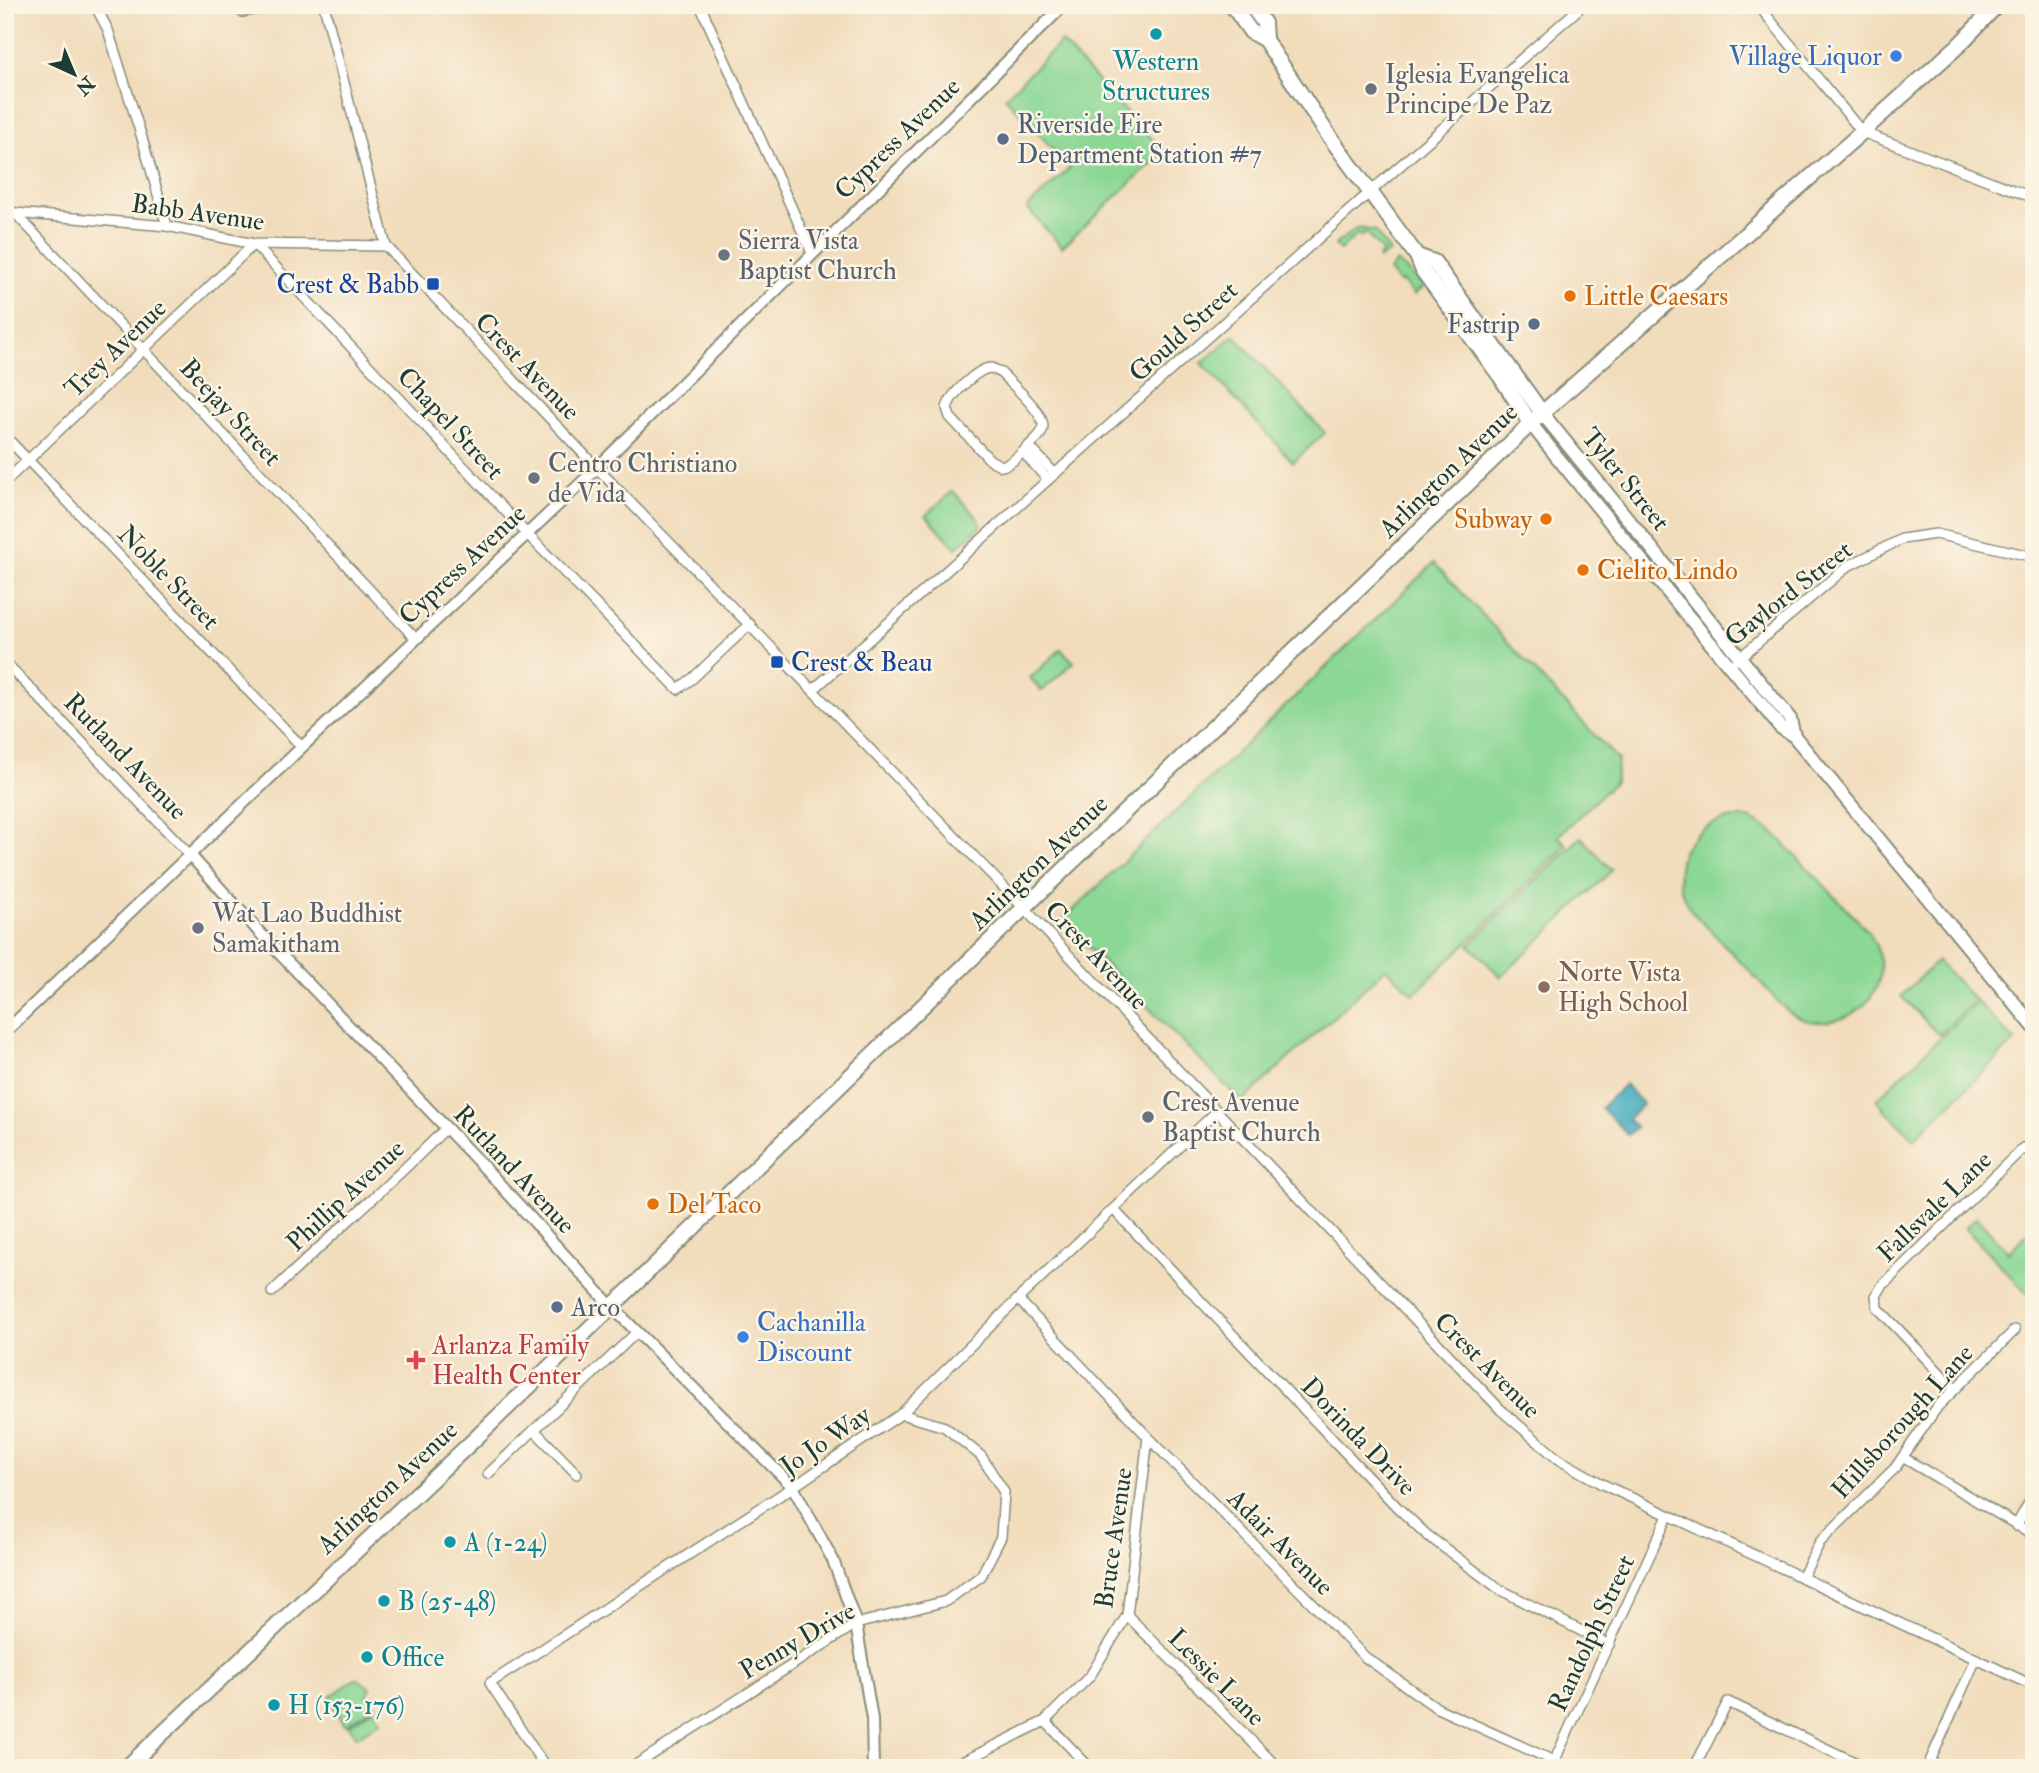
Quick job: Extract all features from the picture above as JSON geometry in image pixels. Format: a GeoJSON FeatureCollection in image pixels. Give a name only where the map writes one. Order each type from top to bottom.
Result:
{"type":"FeatureCollection","features":[{"type":"Feature","properties":{"kind":"main road","name":"Tyler Street"},"geometry":{"type":"LineString","coordinates":[[1232,5],[1251,32],[1265,40],[1298,92],[1417,256],[1423,271],[1500,376],[1531,424],[1631,550],[1790,719],[1794,736],[2034,1027]]}},
{"type":"Feature","properties":{"kind":"main road","name":"Tyler Street"},"geometry":{"type":"LineString","coordinates":[[1251,5],[1264,23],[1265,40]]}},
{"type":"Feature","properties":{"kind":"main road","name":"Arlington Avenue"},"geometry":{"type":"LineString","coordinates":[[126,1768],[612,1307],[1024,908],[1542,413],[1861,132],[1959,44],[1997,5]]}},
{"type":"Feature","properties":{"kind":"main road","name":"Tyler Street"},"geometry":{"type":"LineString","coordinates":[[1417,256],[1434,262],[1542,413],[1735,662]]}},
{"type":"Feature","properties":{"kind":"street"},"geometry":{"type":"LineString","coordinates":[[94,5],[108,30],[167,226]]}},
{"type":"Feature","properties":{"kind":"street"},"geometry":{"type":"LineString","coordinates":[[242,12],[278,5]]}},
{"type":"Feature","properties":{"kind":"street","name":"Crest Avenue"},"geometry":{"type":"LineString","coordinates":[[324,5],[386,246],[1520,1428],[1542,1448],[1570,1466],[1668,1516],[2034,1686]]}},
{"type":"Feature","properties":{"kind":"street"},"geometry":{"type":"LineString","coordinates":[[700,5],[812,253]]}},
{"type":"Feature","properties":{"kind":"street","name":"Cypress Avenue"},"geometry":{"type":"LineString","coordinates":[[5,1032],[597,468],[1064,5]]}},
{"type":"Feature","properties":{"kind":"street","name":"Gould Street"},"geometry":{"type":"LineString","coordinates":[[813,690],[1583,5]]}},
{"type":"Feature","properties":{"kind":"street"},"geometry":{"type":"LineString","coordinates":[[1758,5],[1861,132],[2034,198]]}},
{"type":"Feature","properties":{"kind":"street","name":"Babb Avenue"},"geometry":{"type":"LineString","coordinates":[[5,208],[15,213],[167,226],[254,244],[386,246]]}},
{"type":"Feature","properties":{"kind":"street","name":"Beejay Street"},"geometry":{"type":"LineString","coordinates":[[15,213],[416,639]]}},
{"type":"Feature","properties":{"kind":"street","name":"Trey Avenue"},"geometry":{"type":"LineString","coordinates":[[5,482],[254,244]]}},
{"type":"Feature","properties":{"kind":"street","name":"Chapel Street"},"geometry":{"type":"LineString","coordinates":[[254,244],[527,534],[678,689],[750,624]]}},
{"type":"Feature","properties":{"kind":"street"},"geometry":{"type":"LineString","coordinates":[[983,369],[1000,372],[1040,413],[1044,425],[1042,432],[1026,449],[1009,464],[1002,466],[990,460],[950,417],[947,411],[951,398],[983,369]]}},
{"type":"Feature","properties":{"kind":"street","name":"Noble Street"},"geometry":{"type":"LineString","coordinates":[[5,436],[302,747]]}},
{"type":"Feature","properties":{"kind":"street"},"geometry":{"type":"LineString","coordinates":[[1026,449],[1052,477]]}},
{"type":"Feature","properties":{"kind":"street","name":"Gaylord Street"},"geometry":{"type":"LineString","coordinates":[[1735,662],[1848,566],[1902,539],[1936,534],[2034,557]]}},
{"type":"Feature","properties":{"kind":"street","name":"Rutland Avenue"},"geometry":{"type":"LineString","coordinates":[[5,662],[190,855],[612,1307],[793,1488],[833,1560],[856,1623],[872,1719],[873,1768]]}},
{"type":"Feature","properties":{"kind":"street","name":"Jo Jo Way"},"geometry":{"type":"LineString","coordinates":[[546,1768],[490,1683],[793,1488],[901,1414],[1216,1112]]}},
{"type":"Feature","properties":{"kind":"street","name":"Phillip Avenue"},"geometry":{"type":"LineString","coordinates":[[272,1292],[446,1128]]}},
{"type":"Feature","properties":{"kind":"street","name":"Fallsvale Lane"},"geometry":{"type":"LineString","coordinates":[[1954,1388],[1878,1308],[1877,1296],[1882,1286],[2023,1148],[2034,1154]]}},
{"type":"Feature","properties":{"kind":"street","name":"Dorinda Drive"},"geometry":{"type":"LineString","coordinates":[[1114,1210],[1398,1508],[1427,1535],[1499,1589],[1609,1645]]}},
{"type":"Feature","properties":{"kind":"street","name":"Adair Avenue"},"geometry":{"type":"LineString","coordinates":[[1018,1299],[1148,1437],[1365,1657],[1437,1708],[1553,1764]]}},
{"type":"Feature","properties":{"kind":"street","name":"Hillsborough Lane"},"geometry":{"type":"LineString","coordinates":[[1802,1577],[1820,1542],[1904,1458],[1926,1421],[1954,1388],[2015,1330]]}},
{"type":"Feature","properties":{"kind":"street"},"geometry":{"type":"LineString","coordinates":[[488,1474],[637,1332]]}},
{"type":"Feature","properties":{"kind":"street","name":"Penny Drive"},"geometry":{"type":"LineString","coordinates":[[631,1768],[856,1623],[946,1601],[981,1576],[1001,1537],[1004,1492],[981,1456],[945,1427],[901,1414]]}},
{"type":"Feature","properties":{"kind":"street"},"geometry":{"type":"LineString","coordinates":[[534,1430],[577,1474]]}},
{"type":"Feature","properties":{"kind":"street","name":"Bruce Avenue"},"geometry":{"type":"LineString","coordinates":[[950,1768],[1045,1721],[1090,1676],[1128,1615],[1148,1437]]}},
{"type":"Feature","properties":{"kind":"street"},"geometry":{"type":"LineString","coordinates":[[1904,1458],[2034,1535]]}},
{"type":"Feature","properties":{"kind":"street"},"geometry":{"type":"LineString","coordinates":[[2015,1526],[2034,1494]]}},
{"type":"Feature","properties":{"kind":"street","name":"Randolph Street"},"geometry":{"type":"LineString","coordinates":[[1553,1764],[1668,1516]]}},
{"type":"Feature","properties":{"kind":"street","name":"Lessie Lane"},"geometry":{"type":"LineString","coordinates":[[1128,1615],[1278,1768]]}},
{"type":"Feature","properties":{"kind":"street"},"geometry":{"type":"LineString","coordinates":[[1927,1768],[1976,1659]]}},
{"type":"Feature","properties":{"kind":"street"},"geometry":{"type":"LineString","coordinates":[[1694,1768],[1728,1702],[1867,1768]]}},
{"type":"Feature","properties":{"kind":"street"},"geometry":{"type":"LineString","coordinates":[[1045,1721],[1090,1768]]}},
{"type":"Feature","properties":{"kind":"green space"},"geometry":{"type":"Polygon","coordinates":[[[1061,42],[1164,152],[1062,247],[1027,208],[1070,168],[1005,97],[1061,42]]]}},
{"type":"Feature","properties":{"kind":"green space"},"geometry":{"type":"Polygon","coordinates":[[[1359,228],[1375,231],[1390,252],[1379,259],[1383,252],[1366,233],[1357,235],[1340,250],[1335,245],[1359,228]]]}},
{"type":"Feature","properties":{"kind":"green space"},"geometry":{"type":"Polygon","coordinates":[[[1397,262],[1424,286],[1414,295],[1389,271],[1397,262]]]}},
{"type":"Feature","properties":{"kind":"green space"},"geometry":{"type":"Polygon","coordinates":[[[1234,335],[1325,433],[1293,462],[1202,363],[1234,335]]]}},
{"type":"Feature","properties":{"kind":"green space"},"geometry":{"type":"Polygon","coordinates":[[[953,491],[979,520],[981,526],[956,548],[926,515],[953,491]]]}},
{"type":"Feature","properties":{"kind":"green space"},"geometry":{"type":"Polygon","coordinates":[[[1434,563],[1618,760],[1615,782],[1558,836],[1567,845],[1414,994],[1386,968],[1242,1102],[1062,921],[1434,563]]]}},
{"type":"Feature","properties":{"kind":"green space"},"geometry":{"type":"Polygon","coordinates":[[[1061,649],[1074,662],[1042,691],[1030,678],[1061,649]]]}},
{"type":"Feature","properties":{"kind":"green space"},"geometry":{"type":"Polygon","coordinates":[[[1734,818],[1749,818],[1771,830],[1868,931],[1876,945],[1880,977],[1874,992],[1858,1010],[1836,1020],[1824,1022],[1800,1018],[1789,1012],[1691,911],[1679,879],[1679,865],[1684,851],[1691,839],[1703,829],[1734,818]]]}},
{"type":"Feature","properties":{"kind":"green space"},"geometry":{"type":"Polygon","coordinates":[[[1581,837],[1612,870],[1501,977],[1469,945],[1581,837]]]}},
{"type":"Feature","properties":{"kind":"green space"},"geometry":{"type":"Polygon","coordinates":[[[1937,961],[1975,1000],[1939,1035],[1901,996],[1937,961]]]}},
{"type":"Feature","properties":{"kind":"green space"},"geometry":{"type":"Polygon","coordinates":[[[1977,1002],[2015,1041],[1914,1139],[1876,1100],[1977,1002]]]}},
{"type":"Feature","properties":{"kind":"green space"},"geometry":{"type":"Polygon","coordinates":[[[1977,1217],[2008,1252],[2031,1231],[2034,1232],[2034,1318],[2027,1310],[2032,1299],[1965,1228],[1977,1217]]]}},
{"type":"Feature","properties":{"kind":"green space"},"geometry":{"type":"Polygon","coordinates":[[[357,1678],[370,1688],[367,1694],[375,1706],[345,1725],[328,1698],[357,1678]]]}},
{"type":"Feature","properties":{"kind":"green space"},"geometry":{"type":"Polygon","coordinates":[[[373,1709],[381,1721],[357,1737],[348,1725],[373,1709]]]}},
{"type":"Feature","properties":{"kind":"water"},"geometry":{"type":"Polygon","coordinates":[[[1625,1084],[1643,1104],[1628,1119],[1636,1127],[1628,1135],[1601,1108],[1625,1084]]]}},
{"type":"Feature","properties":{"kind":"place","name":"Western Structures"},"geometry":{"type":"Point","coordinates":[1156,34]}},
{"type":"Feature","properties":{"kind":"place","name":"Village Liquor"},"geometry":{"type":"Point","coordinates":[1896,56]}},
{"type":"Feature","properties":{"kind":"place","name":"Iglesia Evangelica Principe De Paz"},"geometry":{"type":"Point","coordinates":[1371,89]}},
{"type":"Feature","properties":{"kind":"place","name":"Riverside Fire Department Station #7"},"geometry":{"type":"Point","coordinates":[1003,139]}},
{"type":"Feature","properties":{"kind":"place","name":"Sierra Vista Baptist Church"},"geometry":{"type":"Point","coordinates":[724,255]}},
{"type":"Feature","properties":{"kind":"place","name":"Crest & Babb"},"geometry":{"type":"Point","coordinates":[433,284]}},
{"type":"Feature","properties":{"kind":"place","name":"Little Caesars"},"geometry":{"type":"Point","coordinates":[1570,296]}},
{"type":"Feature","properties":{"kind":"place","name":"Fastrip"},"geometry":{"type":"Point","coordinates":[1534,324]}},
{"type":"Feature","properties":{"kind":"place","name":"Centro Christiano de Vida"},"geometry":{"type":"Point","coordinates":[534,478]}},
{"type":"Feature","properties":{"kind":"place","name":"Subway"},"geometry":{"type":"Point","coordinates":[1546,519]}},
{"type":"Feature","properties":{"kind":"place","name":"Cielito Lindo"},"geometry":{"type":"Point","coordinates":[1583,570]}},
{"type":"Feature","properties":{"kind":"place","name":"Crest & Beau"},"geometry":{"type":"Point","coordinates":[777,662]}},
{"type":"Feature","properties":{"kind":"place","name":"Wat Lao Buddhist Samakitham"},"geometry":{"type":"Point","coordinates":[198,928]}},
{"type":"Feature","properties":{"kind":"place","name":"Norte Vista High School"},"geometry":{"type":"Point","coordinates":[1544,987]}},
{"type":"Feature","properties":{"kind":"place","name":"Crest Avenue Baptist Church"},"geometry":{"type":"Point","coordinates":[1148,1117]}},
{"type":"Feature","properties":{"kind":"place","name":"Del Taco"},"geometry":{"type":"Point","coordinates":[653,1204]}},
{"type":"Feature","properties":{"kind":"place","name":"Arco"},"geometry":{"type":"Point","coordinates":[557,1307]}},
{"type":"Feature","properties":{"kind":"place","name":"Cachanilla Discount"},"geometry":{"type":"Point","coordinates":[743,1337]}},
{"type":"Feature","properties":{"kind":"place","name":"Arlanza Family Health Center"},"geometry":{"type":"Point","coordinates":[416,1360]}},
{"type":"Feature","properties":{"kind":"place","name":"A (1-24)"},"geometry":{"type":"Point","coordinates":[450,1542]}},
{"type":"Feature","properties":{"kind":"place","name":"B (25-48)"},"geometry":{"type":"Point","coordinates":[384,1601]}},
{"type":"Feature","properties":{"kind":"place","name":"Office"},"geometry":{"type":"Point","coordinates":[367,1657]}},
{"type":"Feature","properties":{"kind":"place","name":"H (153-176)"},"geometry":{"type":"Point","coordinates":[274,1705]}}]}
